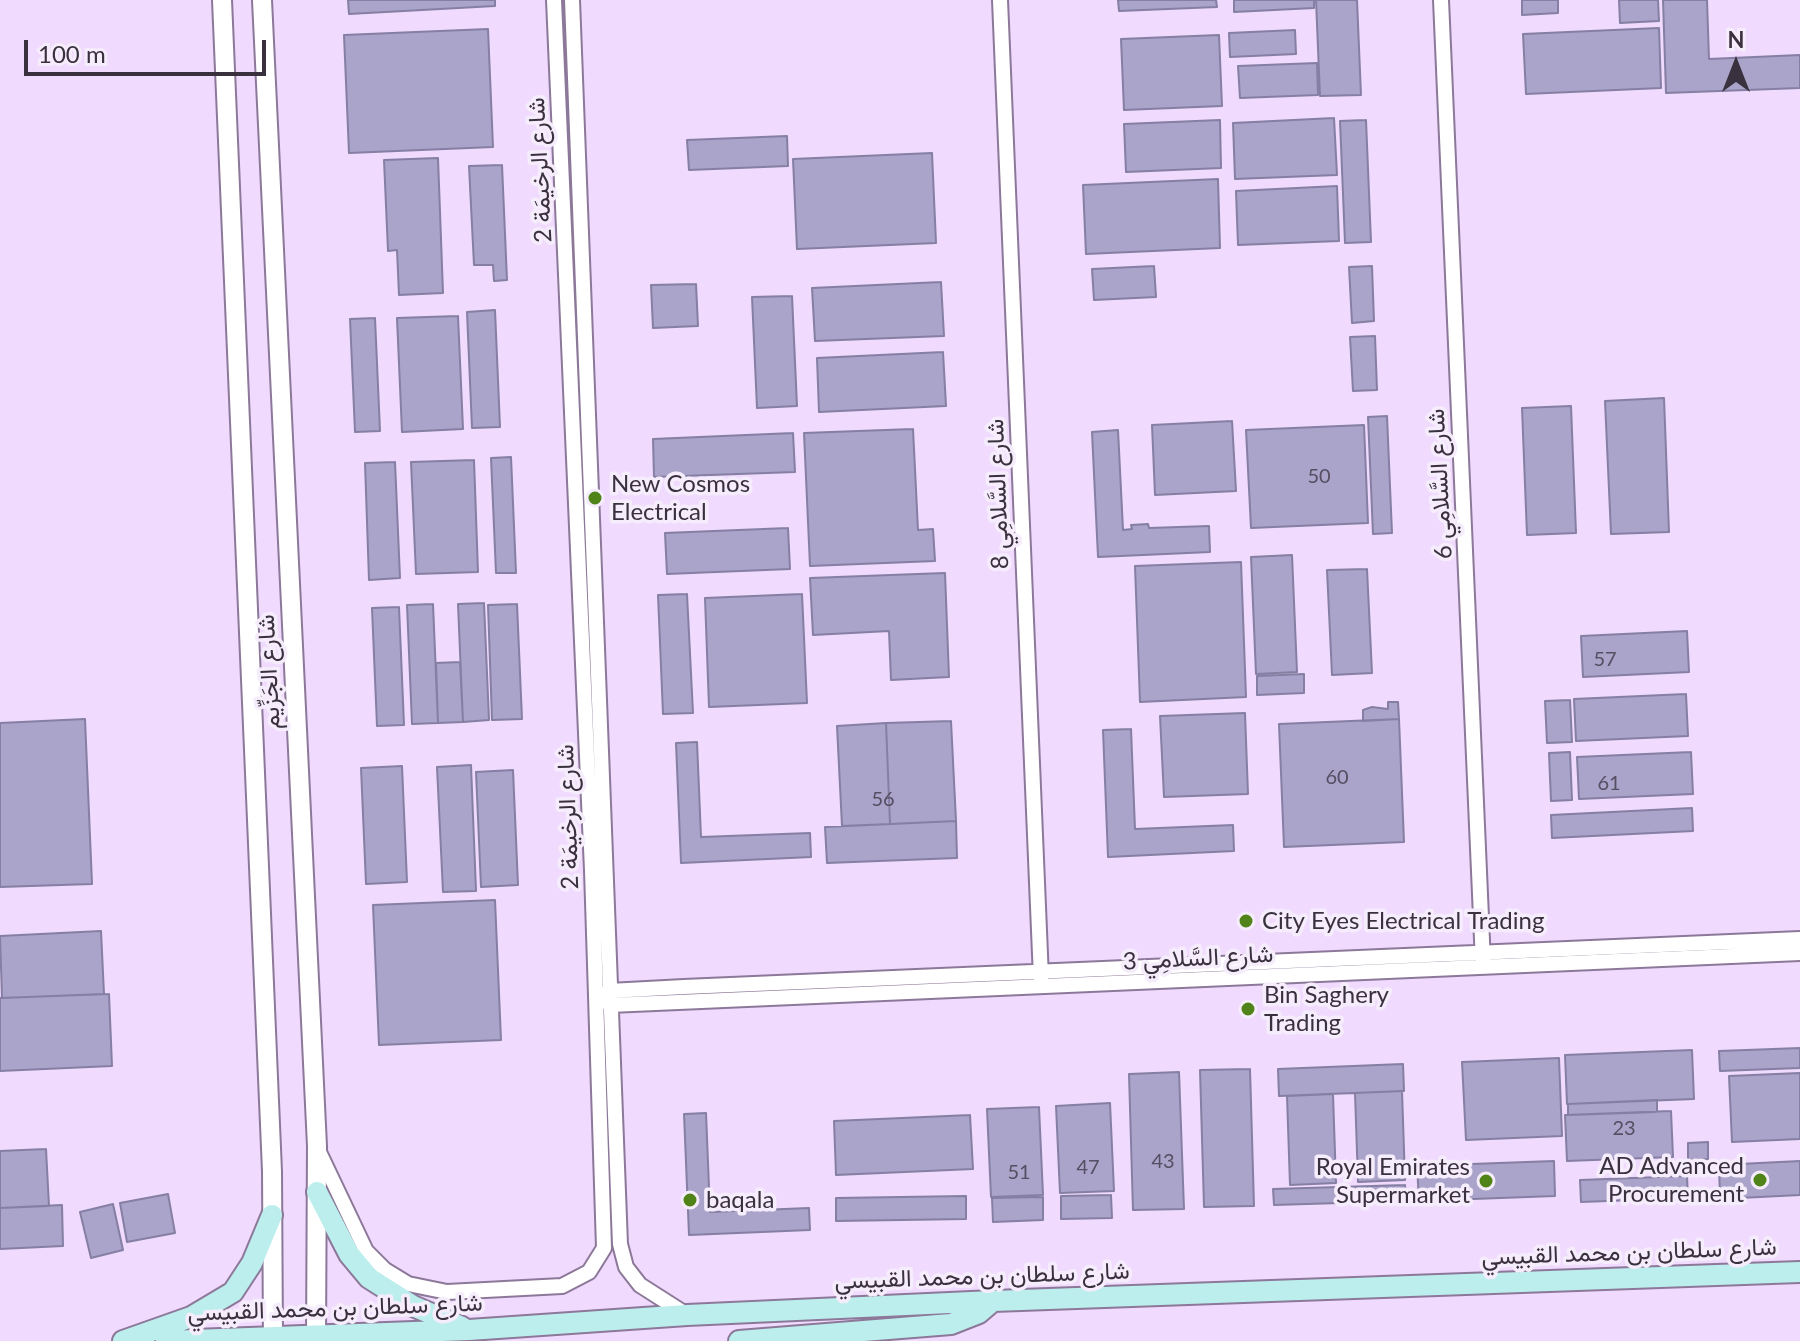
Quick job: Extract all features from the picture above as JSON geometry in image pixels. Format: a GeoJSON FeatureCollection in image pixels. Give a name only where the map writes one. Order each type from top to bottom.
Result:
{"type":"FeatureCollection","features":[{"type":"Feature","properties":{"kind":"main road"},"geometry":{"type":"LineString","coordinates":[[317,1192],[349,1254],[369,1278],[413,1306],[469,1330]]}},
{"type":"Feature","properties":{"kind":"main road"},"geometry":{"type":"LineString","coordinates":[[123,1341],[191,1317],[233,1292],[252,1263],[272,1215]]}},
{"type":"Feature","properties":{"kind":"main road","name":"شارع سلطان بن محمد القبيسي"},"geometry":{"type":"LineString","coordinates":[[166,1341],[314,1339],[687,1315],[993,1301],[1800,1272]]}},
{"type":"Feature","properties":{"kind":"main road"},"geometry":{"type":"LineString","coordinates":[[739,1341],[951,1324],[979,1313],[993,1301]]}},
{"type":"Feature","properties":{"kind":"street","name":"شارع الجَزِّيم"},"geometry":{"type":"LineString","coordinates":[[222,0],[272,1215],[273,1338]]}},
{"type":"Feature","properties":{"kind":"street","name":"شارع الجَزِّيم"},"geometry":{"type":"LineString","coordinates":[[262,0],[317,1146],[314,1339]]}},
{"type":"Feature","properties":{"kind":"street","name":"شارع الرخيمَة 2"},"geometry":{"type":"LineString","coordinates":[[554,0],[592,870],[600,881],[622,1255],[640,1285],[687,1315]]}},
{"type":"Feature","properties":{"kind":"street","name":"شارع الرخيمَة 2"},"geometry":{"type":"LineString","coordinates":[[317,1146],[358,1240],[375,1261],[408,1284],[447,1292],[552,1287],[581,1278],[601,1257],[606,1238],[605,998],[572,0]]}},
{"type":"Feature","properties":{"kind":"street","name":"شارع السَّلامِي 8"},"geometry":{"type":"LineString","coordinates":[[1000,0],[1041,979]]}},
{"type":"Feature","properties":{"kind":"street","name":"شارع السَّلامِي 6"},"geometry":{"type":"LineString","coordinates":[[1441,0],[1483,960]]}},
{"type":"Feature","properties":{"kind":"street","name":"شارع السَّلامِي 3"},"geometry":{"type":"LineString","coordinates":[[1483,960],[1800,939]]}},
{"type":"Feature","properties":{"kind":"street","name":"شارع السَّلامِي 3"},"geometry":{"type":"LineString","coordinates":[[605,998],[1483,960],[1800,953]]}},
{"type":"Feature","properties":{"kind":"building"},"geometry":{"type":"Polygon","coordinates":[[[348,0],[495,0],[495,6],[349,14],[348,0]]]}},
{"type":"Feature","properties":{"kind":"building"},"geometry":{"type":"Polygon","coordinates":[[[1118,0],[1216,0],[1217,7],[1119,11],[1118,0]]]}},
{"type":"Feature","properties":{"kind":"building"},"geometry":{"type":"Polygon","coordinates":[[[1234,0],[1314,0],[1314,8],[1234,12],[1234,0]]]}},
{"type":"Feature","properties":{"kind":"building"},"geometry":{"type":"Polygon","coordinates":[[[1316,0],[1357,0],[1361,95],[1320,96],[1316,0]]]}},
{"type":"Feature","properties":{"kind":"building"},"geometry":{"type":"Polygon","coordinates":[[[1522,0],[1558,0],[1558,13],[1522,15],[1522,0]]]}},
{"type":"Feature","properties":{"kind":"building"},"geometry":{"type":"Polygon","coordinates":[[[1619,0],[1658,0],[1659,21],[1620,23],[1619,0]]]}},
{"type":"Feature","properties":{"kind":"building"},"geometry":{"type":"Polygon","coordinates":[[[1663,0],[1707,0],[1709,59],[1800,55],[1800,88],[1666,93],[1663,0]]]}},
{"type":"Feature","properties":{"kind":"building"},"geometry":{"type":"Polygon","coordinates":[[[1659,28],[1661,88],[1526,94],[1523,34],[1659,28]]]}},
{"type":"Feature","properties":{"kind":"building"},"geometry":{"type":"Polygon","coordinates":[[[488,29],[493,147],[349,153],[344,35],[488,29]]]}},
{"type":"Feature","properties":{"kind":"building"},"geometry":{"type":"Polygon","coordinates":[[[1295,30],[1296,54],[1230,57],[1229,33],[1295,30]]]}},
{"type":"Feature","properties":{"kind":"building"},"geometry":{"type":"Polygon","coordinates":[[[1219,35],[1222,106],[1124,110],[1121,39],[1219,35]]]}},
{"type":"Feature","properties":{"kind":"building"},"geometry":{"type":"Polygon","coordinates":[[[1317,63],[1318,95],[1240,98],[1238,66],[1317,63]]]}},
{"type":"Feature","properties":{"kind":"building"},"geometry":{"type":"Polygon","coordinates":[[[1334,118],[1337,175],[1235,179],[1233,123],[1334,118]]]}},
{"type":"Feature","properties":{"kind":"building"},"geometry":{"type":"Polygon","coordinates":[[[1220,120],[1221,168],[1126,172],[1124,124],[1220,120]]]}},
{"type":"Feature","properties":{"kind":"building"},"geometry":{"type":"Polygon","coordinates":[[[1366,120],[1371,242],[1345,243],[1340,121],[1366,120]]]}},
{"type":"Feature","properties":{"kind":"building"},"geometry":{"type":"Polygon","coordinates":[[[787,136],[788,166],[689,170],[687,140],[787,136]]]}},
{"type":"Feature","properties":{"kind":"building"},"geometry":{"type":"Polygon","coordinates":[[[932,153],[936,243],[797,249],[793,159],[932,153]]]}},
{"type":"Feature","properties":{"kind":"building"},"geometry":{"type":"Polygon","coordinates":[[[438,158],[443,293],[399,295],[397,250],[388,251],[384,160],[438,158]]]}},
{"type":"Feature","properties":{"kind":"building"},"geometry":{"type":"Polygon","coordinates":[[[502,165],[507,280],[494,281],[493,265],[474,265],[469,166],[502,165]]]}},
{"type":"Feature","properties":{"kind":"building"},"geometry":{"type":"Polygon","coordinates":[[[1218,179],[1220,248],[1086,254],[1083,185],[1218,179]]]}},
{"type":"Feature","properties":{"kind":"building"},"geometry":{"type":"Polygon","coordinates":[[[1337,186],[1339,241],[1238,245],[1236,191],[1337,186]]]}},
{"type":"Feature","properties":{"kind":"building"},"geometry":{"type":"Polygon","coordinates":[[[1154,266],[1156,297],[1094,300],[1092,269],[1154,266]]]}},
{"type":"Feature","properties":{"kind":"building"},"geometry":{"type":"Polygon","coordinates":[[[1372,266],[1374,321],[1352,323],[1349,267],[1372,266]]]}},
{"type":"Feature","properties":{"kind":"building"},"geometry":{"type":"Polygon","coordinates":[[[941,282],[944,336],[815,341],[812,288],[941,282]]]}},
{"type":"Feature","properties":{"kind":"building"},"geometry":{"type":"Polygon","coordinates":[[[696,284],[698,326],[653,328],[651,285],[696,284]]]}},
{"type":"Feature","properties":{"kind":"building"},"geometry":{"type":"Polygon","coordinates":[[[792,296],[797,406],[757,408],[752,297],[792,296]]]}},
{"type":"Feature","properties":{"kind":"building"},"geometry":{"type":"Polygon","coordinates":[[[495,310],[500,427],[472,428],[467,312],[495,310]]]}},
{"type":"Feature","properties":{"kind":"building"},"geometry":{"type":"Polygon","coordinates":[[[458,316],[463,429],[402,432],[397,318],[458,316]]]}},
{"type":"Feature","properties":{"kind":"building"},"geometry":{"type":"Polygon","coordinates":[[[375,318],[380,431],[355,432],[350,319],[375,318]]]}},
{"type":"Feature","properties":{"kind":"building"},"geometry":{"type":"Polygon","coordinates":[[[1375,336],[1377,390],[1353,391],[1350,337],[1375,336]]]}},
{"type":"Feature","properties":{"kind":"building"},"geometry":{"type":"Polygon","coordinates":[[[943,352],[946,406],[819,412],[817,358],[943,352]]]}},
{"type":"Feature","properties":{"kind":"building"},"geometry":{"type":"Polygon","coordinates":[[[1664,398],[1669,532],[1611,534],[1605,401],[1664,398]]]}},
{"type":"Feature","properties":{"kind":"building"},"geometry":{"type":"Polygon","coordinates":[[[1571,406],[1576,533],[1527,535],[1522,408],[1571,406]]]}},
{"type":"Feature","properties":{"kind":"building"},"geometry":{"type":"Polygon","coordinates":[[[1387,416],[1392,533],[1373,534],[1368,417],[1387,416]]]}},
{"type":"Feature","properties":{"kind":"building"},"geometry":{"type":"Polygon","coordinates":[[[1232,421],[1236,491],[1155,495],[1152,425],[1232,421]]]}},
{"type":"Feature","properties":{"kind":"building"},"geometry":{"type":"Polygon","coordinates":[[[1364,425],[1368,523],[1251,528],[1246,430],[1364,425]]]}},
{"type":"Feature","properties":{"kind":"building"},"geometry":{"type":"Polygon","coordinates":[[[913,429],[918,530],[933,529],[935,561],[810,566],[804,433],[913,429]]]}},
{"type":"Feature","properties":{"kind":"building"},"geometry":{"type":"Polygon","coordinates":[[[1118,430],[1123,530],[1132,529],[1131,525],[1148,524],[1149,528],[1209,526],[1210,552],[1098,557],[1092,432],[1118,430]]]}},
{"type":"Feature","properties":{"kind":"building"},"geometry":{"type":"Polygon","coordinates":[[[793,433],[795,472],[654,477],[653,439],[793,433]]]}},
{"type":"Feature","properties":{"kind":"building"},"geometry":{"type":"Polygon","coordinates":[[[511,457],[516,573],[496,573],[491,458],[511,457]]]}},
{"type":"Feature","properties":{"kind":"building"},"geometry":{"type":"Polygon","coordinates":[[[474,460],[478,572],[416,574],[411,462],[474,460]]]}},
{"type":"Feature","properties":{"kind":"building"},"geometry":{"type":"Polygon","coordinates":[[[395,462],[400,578],[369,580],[365,463],[395,462]]]}},
{"type":"Feature","properties":{"kind":"building"},"geometry":{"type":"Polygon","coordinates":[[[788,528],[790,569],[667,574],[665,533],[788,528]]]}},
{"type":"Feature","properties":{"kind":"building"},"geometry":{"type":"Polygon","coordinates":[[[1292,555],[1297,672],[1256,674],[1251,557],[1292,555]]]}},
{"type":"Feature","properties":{"kind":"building"},"geometry":{"type":"Polygon","coordinates":[[[1241,562],[1246,697],[1140,702],[1135,566],[1241,562]]]}},
{"type":"Feature","properties":{"kind":"building"},"geometry":{"type":"Polygon","coordinates":[[[1367,569],[1372,673],[1332,675],[1327,570],[1367,569]]]}},
{"type":"Feature","properties":{"kind":"building"},"geometry":{"type":"Polygon","coordinates":[[[945,573],[949,677],[891,680],[889,631],[813,635],[810,578],[945,573]]]}},
{"type":"Feature","properties":{"kind":"building"},"geometry":{"type":"Polygon","coordinates":[[[687,594],[693,713],[663,714],[658,595],[687,594]]]}},
{"type":"Feature","properties":{"kind":"building"},"geometry":{"type":"Polygon","coordinates":[[[802,594],[807,703],[709,707],[705,598],[802,594]]]}},
{"type":"Feature","properties":{"kind":"building"},"geometry":{"type":"Polygon","coordinates":[[[484,603],[489,720],[463,722],[458,604],[484,603]]]}},
{"type":"Feature","properties":{"kind":"building"},"geometry":{"type":"Polygon","coordinates":[[[433,604],[438,723],[412,724],[407,605],[433,604]]]}},
{"type":"Feature","properties":{"kind":"building"},"geometry":{"type":"Polygon","coordinates":[[[517,604],[522,719],[492,720],[488,605],[517,604]]]}},
{"type":"Feature","properties":{"kind":"building"},"geometry":{"type":"Polygon","coordinates":[[[399,607],[404,725],[377,726],[372,608],[399,607]]]}},
{"type":"Feature","properties":{"kind":"building"},"geometry":{"type":"Polygon","coordinates":[[[1687,631],[1689,672],[1583,677],[1581,636],[1687,631]]]}},
{"type":"Feature","properties":{"kind":"building"},"geometry":{"type":"Polygon","coordinates":[[[460,662],[463,722],[438,723],[436,663],[460,662]]]}},
{"type":"Feature","properties":{"kind":"building"},"geometry":{"type":"Polygon","coordinates":[[[1304,674],[1304,693],[1257,695],[1257,676],[1304,674]]]}},
{"type":"Feature","properties":{"kind":"building"},"geometry":{"type":"Polygon","coordinates":[[[1686,694],[1688,736],[1576,741],[1574,699],[1686,694]]]}},
{"type":"Feature","properties":{"kind":"building"},"geometry":{"type":"Polygon","coordinates":[[[1570,700],[1572,742],[1547,743],[1545,701],[1570,700]]]}},
{"type":"Feature","properties":{"kind":"building"},"geometry":{"type":"Polygon","coordinates":[[[1388,702],[1398,702],[1399,719],[1363,721],[1363,710],[1372,707],[1388,709],[1388,702]]]}},
{"type":"Feature","properties":{"kind":"building"},"geometry":{"type":"Polygon","coordinates":[[[1245,713],[1248,794],[1164,797],[1160,716],[1245,713]]]}},
{"type":"Feature","properties":{"kind":"building"},"geometry":{"type":"Polygon","coordinates":[[[85,719],[92,884],[0,887],[0,723],[85,719]]]}},
{"type":"Feature","properties":{"kind":"building"},"geometry":{"type":"Polygon","coordinates":[[[1399,719],[1404,842],[1284,847],[1279,724],[1399,719]]]}},
{"type":"Feature","properties":{"kind":"building"},"geometry":{"type":"Polygon","coordinates":[[[951,721],[956,821],[890,824],[886,723],[951,721]]]}},
{"type":"Feature","properties":{"kind":"building"},"geometry":{"type":"Polygon","coordinates":[[[886,723],[890,824],[842,826],[837,726],[886,723]]]}},
{"type":"Feature","properties":{"kind":"building"},"geometry":{"type":"Polygon","coordinates":[[[1131,729],[1135,829],[1233,825],[1234,851],[1108,857],[1103,730],[1131,729]]]}},
{"type":"Feature","properties":{"kind":"building"},"geometry":{"type":"Polygon","coordinates":[[[697,742],[701,837],[810,833],[811,857],[681,863],[676,743],[697,742]]]}},
{"type":"Feature","properties":{"kind":"building"},"geometry":{"type":"Polygon","coordinates":[[[1570,752],[1572,800],[1551,801],[1549,753],[1570,752]]]}},
{"type":"Feature","properties":{"kind":"building"},"geometry":{"type":"Polygon","coordinates":[[[1691,752],[1693,794],[1579,799],[1577,757],[1691,752]]]}},
{"type":"Feature","properties":{"kind":"building"},"geometry":{"type":"Polygon","coordinates":[[[471,765],[476,891],[443,892],[437,767],[471,765]]]}},
{"type":"Feature","properties":{"kind":"building"},"geometry":{"type":"Polygon","coordinates":[[[402,766],[407,882],[366,884],[361,768],[402,766]]]}},
{"type":"Feature","properties":{"kind":"building"},"geometry":{"type":"Polygon","coordinates":[[[513,770],[518,885],[481,887],[476,772],[513,770]]]}},
{"type":"Feature","properties":{"kind":"building"},"geometry":{"type":"Polygon","coordinates":[[[1692,808],[1693,831],[1552,838],[1551,815],[1692,808]]]}},
{"type":"Feature","properties":{"kind":"building"},"geometry":{"type":"Polygon","coordinates":[[[956,821],[957,858],[827,863],[825,827],[956,821]]]}},
{"type":"Feature","properties":{"kind":"building"},"geometry":{"type":"Polygon","coordinates":[[[495,900],[501,1040],[379,1045],[373,905],[495,900]]]}},
{"type":"Feature","properties":{"kind":"building"},"geometry":{"type":"Polygon","coordinates":[[[101,931],[104,994],[2,998],[0,936],[101,931]]]}},
{"type":"Feature","properties":{"kind":"building"},"geometry":{"type":"Polygon","coordinates":[[[109,994],[112,1066],[0,1071],[0,998],[109,994]]]}},
{"type":"Feature","properties":{"kind":"building"},"geometry":{"type":"Polygon","coordinates":[[[1800,1048],[1800,1068],[1720,1071],[1719,1051],[1800,1048]]]}},
{"type":"Feature","properties":{"kind":"building"},"geometry":{"type":"Polygon","coordinates":[[[1692,1050],[1694,1099],[1567,1104],[1565,1055],[1692,1050]]]}},
{"type":"Feature","properties":{"kind":"building"},"geometry":{"type":"Polygon","coordinates":[[[1559,1058],[1562,1136],[1466,1140],[1462,1062],[1559,1058]]]}},
{"type":"Feature","properties":{"kind":"building"},"geometry":{"type":"Polygon","coordinates":[[[1403,1064],[1404,1091],[1279,1096],[1278,1069],[1403,1064]]]}},
{"type":"Feature","properties":{"kind":"building"},"geometry":{"type":"Polygon","coordinates":[[[1250,1069],[1254,1206],[1204,1207],[1200,1070],[1250,1069]]]}},
{"type":"Feature","properties":{"kind":"building"},"geometry":{"type":"Polygon","coordinates":[[[1179,1072],[1184,1209],[1133,1210],[1129,1074],[1179,1072]]]}},
{"type":"Feature","properties":{"kind":"building"},"geometry":{"type":"Polygon","coordinates":[[[1800,1073],[1800,1139],[1732,1142],[1729,1076],[1800,1073]]]}},
{"type":"Feature","properties":{"kind":"building"},"geometry":{"type":"Polygon","coordinates":[[[1402,1091],[1405,1180],[1358,1182],[1355,1093],[1402,1091]]]}},
{"type":"Feature","properties":{"kind":"building"},"geometry":{"type":"Polygon","coordinates":[[[1333,1094],[1336,1183],[1290,1185],[1287,1096],[1333,1094]]]}},
{"type":"Feature","properties":{"kind":"building"},"geometry":{"type":"Polygon","coordinates":[[[1657,1100],[1657,1112],[1568,1115],[1568,1104],[1657,1100]]]}},
{"type":"Feature","properties":{"kind":"building"},"geometry":{"type":"Polygon","coordinates":[[[1110,1103],[1114,1191],[1060,1193],[1056,1106],[1110,1103]]]}},
{"type":"Feature","properties":{"kind":"building"},"geometry":{"type":"Polygon","coordinates":[[[1039,1107],[1043,1195],[991,1197],[987,1109],[1039,1107]]]}},
{"type":"Feature","properties":{"kind":"building"},"geometry":{"type":"Polygon","coordinates":[[[1671,1111],[1673,1157],[1567,1161],[1565,1115],[1671,1111]]]}},
{"type":"Feature","properties":{"kind":"building"},"geometry":{"type":"Polygon","coordinates":[[[706,1113],[710,1212],[809,1208],[810,1230],[689,1235],[684,1114],[706,1113]]]}},
{"type":"Feature","properties":{"kind":"building"},"geometry":{"type":"Polygon","coordinates":[[[970,1115],[973,1169],[836,1175],[834,1121],[970,1115]]]}},
{"type":"Feature","properties":{"kind":"building"},"geometry":{"type":"Polygon","coordinates":[[[1708,1142],[1708,1159],[1688,1160],[1688,1143],[1708,1142]]]}},
{"type":"Feature","properties":{"kind":"building"},"geometry":{"type":"Polygon","coordinates":[[[46,1149],[49,1206],[0,1208],[0,1151],[46,1149]]]}},
{"type":"Feature","properties":{"kind":"building","name":"Royal Emirates Supermarket"},"geometry":{"type":"Polygon","coordinates":[[[1554,1161],[1555,1196],[1419,1201],[1417,1166],[1554,1161]]]}},
{"type":"Feature","properties":{"kind":"building","name":"AD Advanced Procurement"},"geometry":{"type":"Polygon","coordinates":[[[1800,1161],[1800,1195],[1720,1199],[1719,1165],[1800,1161]]]}},
{"type":"Feature","properties":{"kind":"building"},"geometry":{"type":"Polygon","coordinates":[[[1687,1176],[1688,1198],[1581,1202],[1580,1180],[1687,1176]]]}},
{"type":"Feature","properties":{"kind":"building"},"geometry":{"type":"Polygon","coordinates":[[[1405,1185],[1406,1201],[1274,1205],[1273,1189],[1405,1185]]]}},
{"type":"Feature","properties":{"kind":"building"},"geometry":{"type":"Polygon","coordinates":[[[168,1194],[175,1233],[127,1242],[120,1203],[168,1194]]]}},
{"type":"Feature","properties":{"kind":"building"},"geometry":{"type":"Polygon","coordinates":[[[1111,1195],[1112,1218],[1061,1219],[1061,1196],[1111,1195]]]}},
{"type":"Feature","properties":{"kind":"building"},"geometry":{"type":"Polygon","coordinates":[[[966,1196],[966,1219],[836,1221],[836,1198],[966,1196]]]}},
{"type":"Feature","properties":{"kind":"building"},"geometry":{"type":"Polygon","coordinates":[[[1043,1197],[1043,1220],[993,1222],[992,1198],[1043,1197]]]}},
{"type":"Feature","properties":{"kind":"building"},"geometry":{"type":"Polygon","coordinates":[[[113,1204],[123,1250],[91,1258],[80,1212],[113,1204]]]}},
{"type":"Feature","properties":{"kind":"building"},"geometry":{"type":"Polygon","coordinates":[[[62,1205],[63,1246],[0,1249],[0,1208],[62,1205]]]}},
{"type":"Feature","properties":{"kind":"place","name":"New Cosmos Electrical"},"geometry":{"type":"Point","coordinates":[595,498]}},
{"type":"Feature","properties":{"kind":"place","name":"City Eyes Electrical Trading"},"geometry":{"type":"Point","coordinates":[1246,921]}},
{"type":"Feature","properties":{"kind":"place","name":"Bin Saghery Trading"},"geometry":{"type":"Point","coordinates":[1248,1009]}},
{"type":"Feature","properties":{"kind":"place","name":"AD Advanced Procurement"},"geometry":{"type":"Point","coordinates":[1760,1180]}},
{"type":"Feature","properties":{"kind":"place","name":"Royal Emirates Supermarket"},"geometry":{"type":"Point","coordinates":[1486,1181]}},
{"type":"Feature","properties":{"kind":"place","name":"baqala"},"geometry":{"type":"Point","coordinates":[690,1200]}}]}
